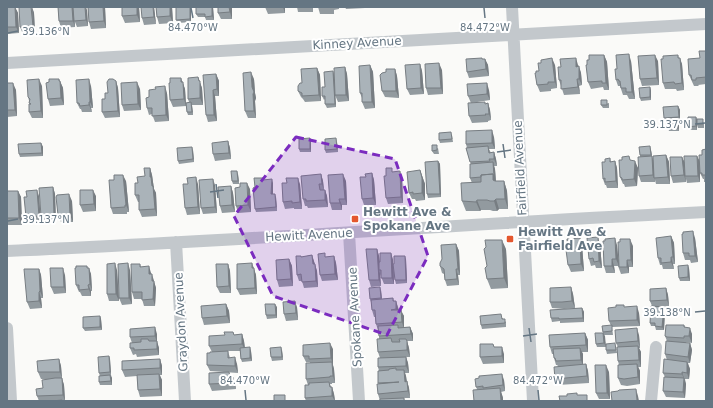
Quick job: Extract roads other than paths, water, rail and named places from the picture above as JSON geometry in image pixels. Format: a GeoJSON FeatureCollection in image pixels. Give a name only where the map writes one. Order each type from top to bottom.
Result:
{"type":"FeatureCollection","features":[{"type":"Feature","properties":{"kind":"street","name":"Fairfield Avenue"},"geometry":{"type":"LineString","coordinates":[[512,7],[533,401]]}},
{"type":"Feature","properties":{"kind":"street","name":"Kinney Avenue"},"geometry":{"type":"LineString","coordinates":[[7,63],[706,24]]}},
{"type":"Feature","properties":{"kind":"street","name":"Hewitt Avenue"},"geometry":{"type":"LineString","coordinates":[[7,251],[349,233],[523,221],[706,212]]}},
{"type":"Feature","properties":{"kind":"street","name":"Spokane Avenue"},"geometry":{"type":"LineString","coordinates":[[349,233],[359,401]]}},
{"type":"Feature","properties":{"kind":"street","name":"Graydon Avenue"},"geometry":{"type":"LineString","coordinates":[[176,242],[185,401]]}},
{"type":"Feature","properties":{"kind":"street"},"geometry":{"type":"LineString","coordinates":[[7,328],[11,401]]}},
{"type":"Feature","properties":{"kind":"street"},"geometry":{"type":"LineString","coordinates":[[651,401],[656,347]]}},
{"type":"Feature","properties":{"kind":"place","name":"Hewitt Ave & Spokane Ave"},"geometry":{"type":"Point","coordinates":[355,219]}},
{"type":"Feature","properties":{"kind":"place","name":"Hewitt Ave & Fairfield Ave"},"geometry":{"type":"Point","coordinates":[510,239]}}]}
